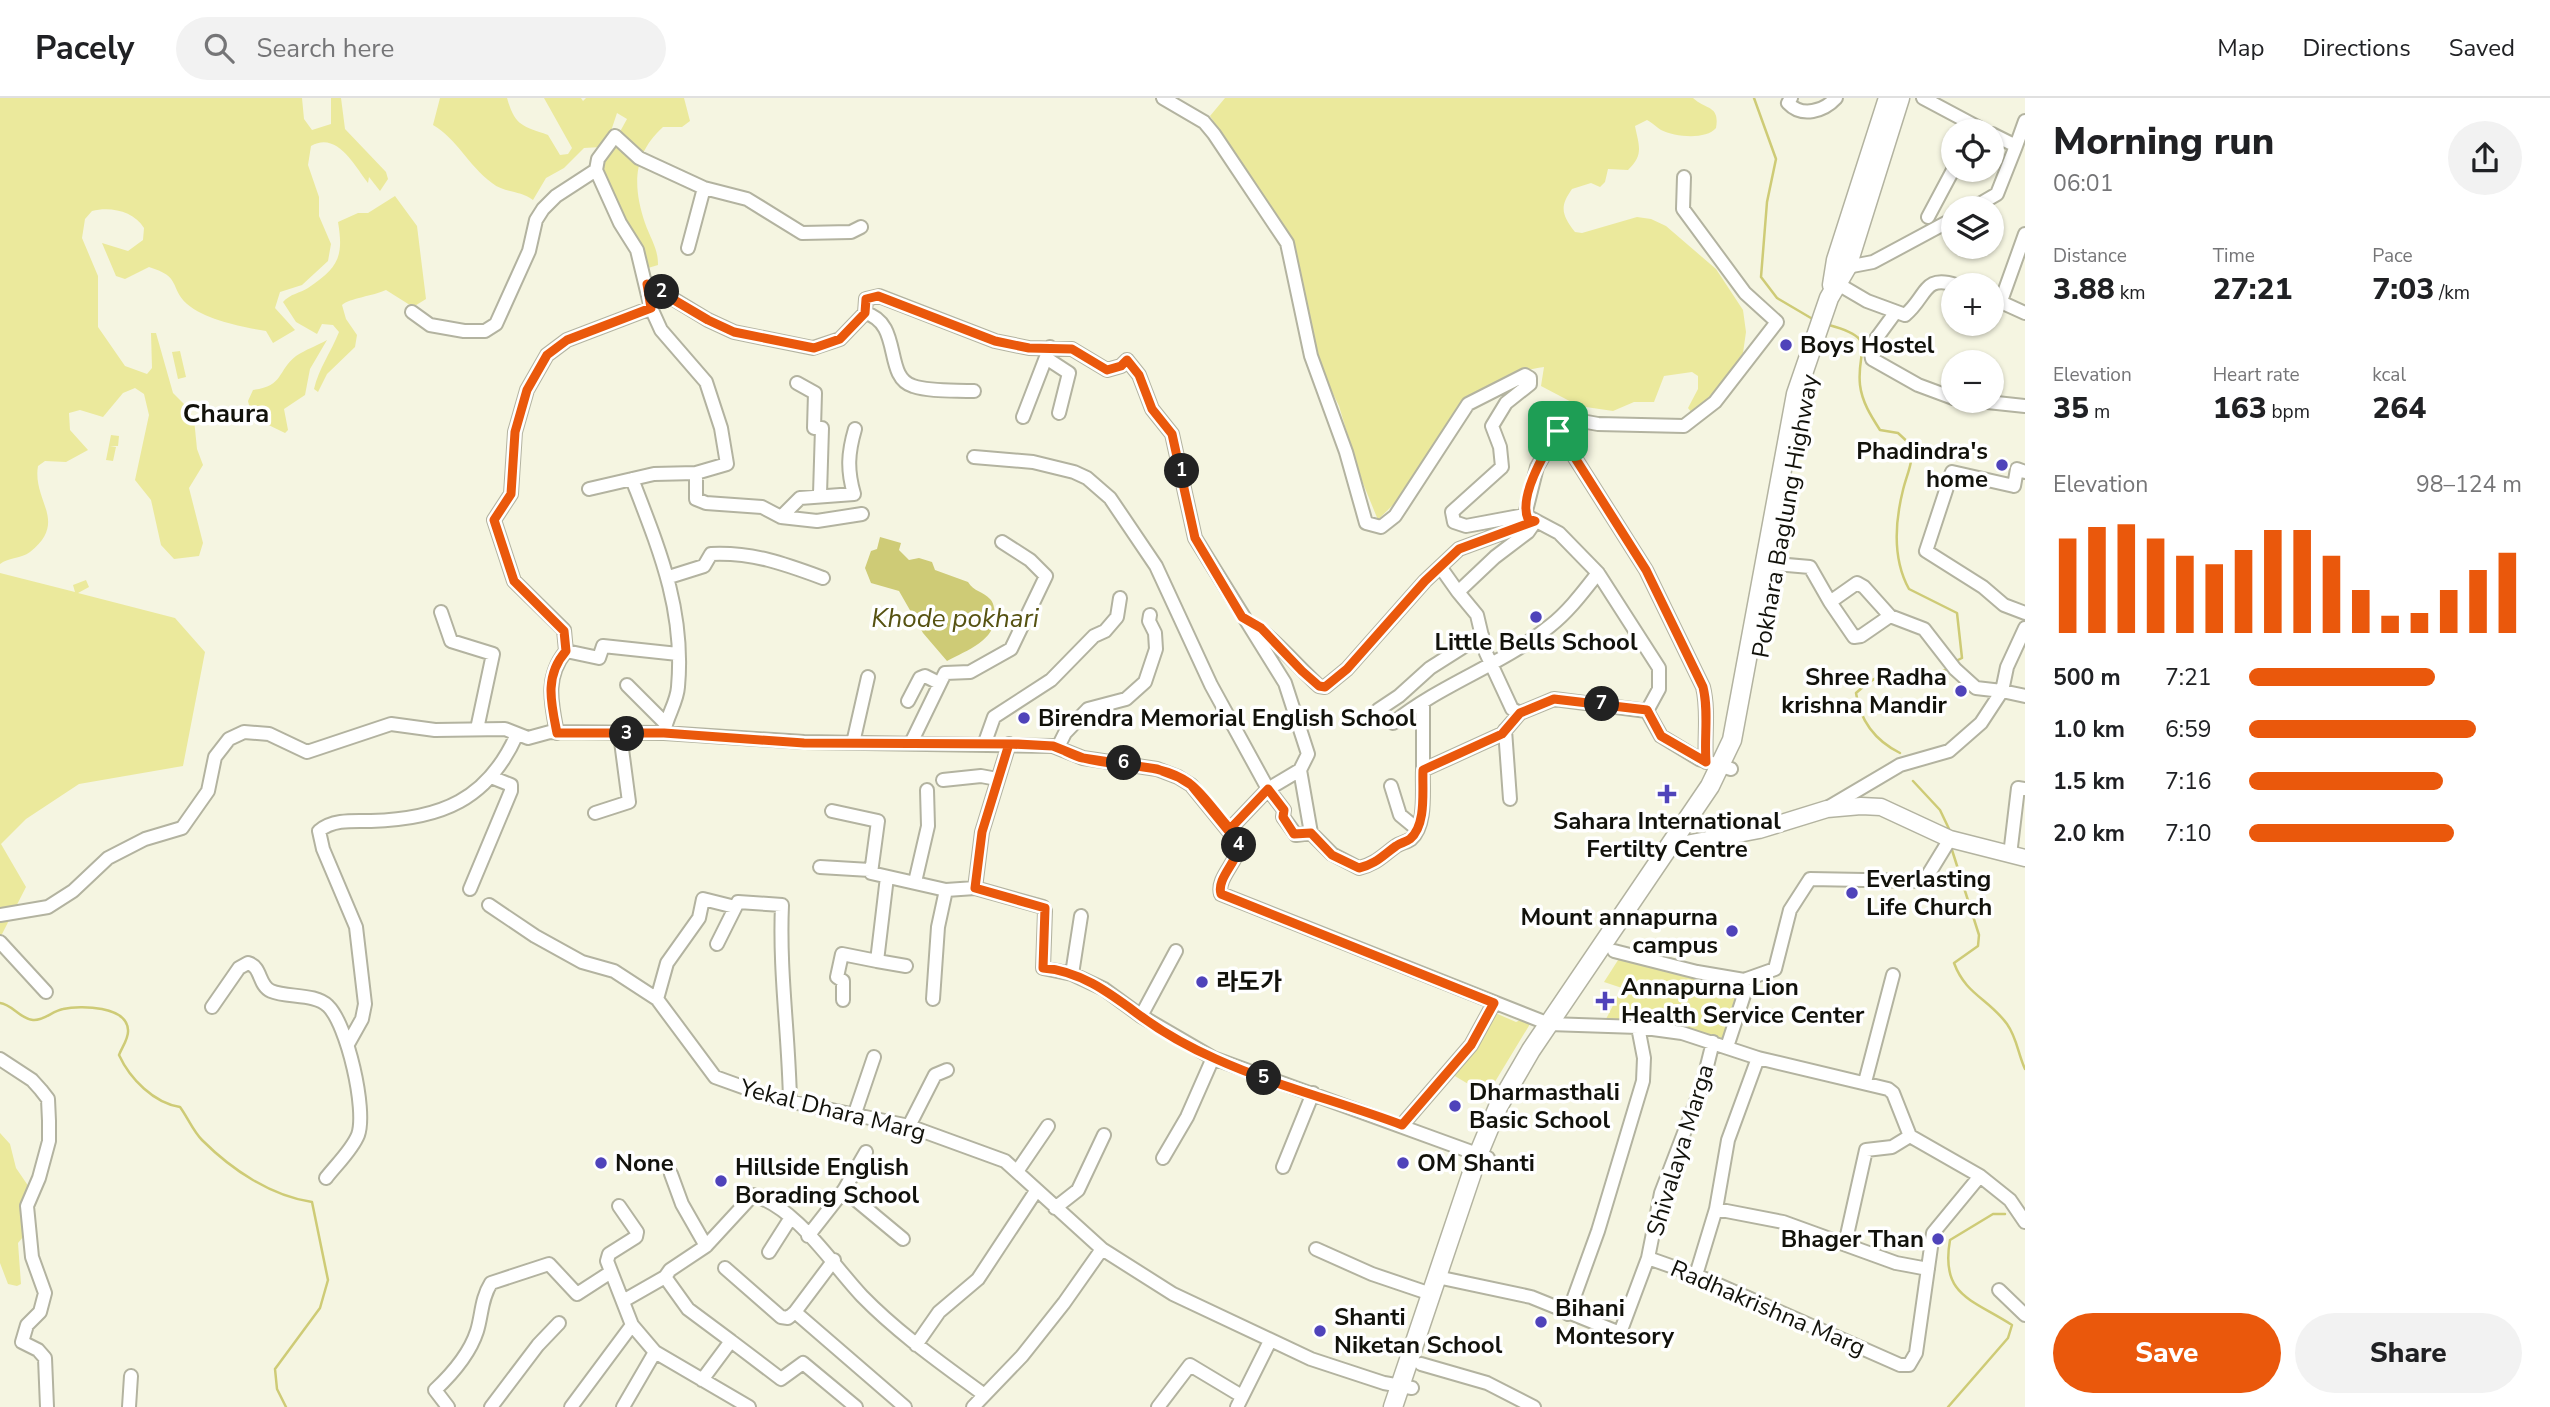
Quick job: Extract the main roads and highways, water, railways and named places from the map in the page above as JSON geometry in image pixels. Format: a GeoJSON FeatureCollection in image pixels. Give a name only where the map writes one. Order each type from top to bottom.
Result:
{"type":"FeatureCollection","features":[{"type":"Feature","properties":{"kind":"highway"},"geometry":{"type":"LineString","coordinates":[[1833,291],[1836,260],[1888,98]]}},
{"type":"Feature","properties":{"kind":"highway"},"geometry":{"type":"LineString","coordinates":[[1833,291],[1847,267],[1900,98]]}},
{"type":"Feature","properties":{"kind":"highway","name":"Pokhara Baglung Highway"},"geometry":{"type":"LineString","coordinates":[[1555,1025],[1614,951],[1680,842],[1720,765],[1741,749],[1751,706],[1770,564],[1813,352],[1833,291]]}},
{"type":"Feature","properties":{"kind":"highway","name":"Pokhara Baglung Highway"},"geometry":{"type":"LineString","coordinates":[[1406,1407],[1406,1386],[1483,1156],[1555,1025],[1680,842]]}},
{"type":"Feature","properties":{"kind":"highway","name":"Pokhara Baglung Highway"},"geometry":{"type":"LineString","coordinates":[[1394,1407],[1421,1364],[1438,1284]]}},
{"type":"Feature","properties":{"kind":"main road"},"geometry":{"type":"LineString","coordinates":[[1680,842],[1759,830],[1827,808],[1881,807],[1950,839],[2017,856]]}},
{"type":"Feature","properties":{"kind":"water","name":"Khode pokhari"},"geometry":{"type":"Polygon","coordinates":[[[880,537],[901,543],[899,550],[909,560],[919,558],[932,562],[935,570],[968,582],[987,596],[992,602],[995,614],[991,631],[986,638],[947,661],[923,633],[899,591],[871,583],[865,568],[871,551],[877,549],[880,537]]]}},
{"type":"Feature","properties":{"kind":"waterway"},"geometry":{"type":"LineString","coordinates":[[1754,98],[1776,159],[1767,202],[1761,277],[1777,298],[1816,321]]}},
{"type":"Feature","properties":{"kind":"waterway"},"geometry":{"type":"LineString","coordinates":[[1829,325],[1845,330],[1860,340],[1861,391],[1867,409],[1880,430],[1898,433],[1912,446],[1911,463],[1898,515],[1900,565],[1909,589],[1957,613],[1962,658],[1958,660]]}},
{"type":"Feature","properties":{"kind":"waterway"},"geometry":{"type":"LineString","coordinates":[[1900,753],[1870,729],[1861,712],[1856,693],[1871,681],[1893,672],[1922,674],[1949,669]]}},
{"type":"Feature","properties":{"kind":"waterway"},"geometry":{"type":"LineString","coordinates":[[1913,781],[1940,810],[1950,831]]}},
{"type":"Feature","properties":{"kind":"waterway"},"geometry":{"type":"LineString","coordinates":[[1952,850],[1979,935],[1978,946],[1954,963],[1971,990],[2007,1024],[2025,1069]]}},
{"type":"Feature","properties":{"kind":"waterway"},"geometry":{"type":"LineString","coordinates":[[0,1003],[33,1020],[63,1009],[81,1007],[102,1009],[120,1016],[126,1022],[128,1033],[119,1055],[136,1081],[161,1101],[180,1107],[202,1140],[239,1171],[267,1188],[312,1202],[328,1280],[320,1308],[275,1369],[277,1389],[286,1407]]}},
{"type":"Feature","properties":{"kind":"waterway"},"geometry":{"type":"LineString","coordinates":[[1948,1407],[2008,1338],[2012,1325],[1962,1294],[1955,1285],[1948,1259],[1950,1240],[1993,1214],[2005,1214]]}},
{"type":"Feature","properties":{"kind":"place","name":"Boys Hostel"},"geometry":{"type":"Point","coordinates":[1786,345]}},
{"type":"Feature","properties":{"kind":"place","name":"Phadindra's home"},"geometry":{"type":"Point","coordinates":[2002,465]}},
{"type":"Feature","properties":{"kind":"place","name":"Little Bells School"},"geometry":{"type":"Point","coordinates":[1536,617]}},
{"type":"Feature","properties":{"kind":"place","name":"Shree Radha krishna Mandir"},"geometry":{"type":"Point","coordinates":[1961,691]}},
{"type":"Feature","properties":{"kind":"place","name":"Birendra Memorial English School"},"geometry":{"type":"Point","coordinates":[1024,718]}},
{"type":"Feature","properties":{"kind":"place","name":"Sahara International Fertilty Centre"},"geometry":{"type":"Point","coordinates":[1667,794]}},
{"type":"Feature","properties":{"kind":"place","name":"Everlasting Life Church"},"geometry":{"type":"Point","coordinates":[1852,893]}},
{"type":"Feature","properties":{"kind":"place","name":"Mount annapurna campus"},"geometry":{"type":"Point","coordinates":[1732,931]}},
{"type":"Feature","properties":{"kind":"place","name":"라도가"},"geometry":{"type":"Point","coordinates":[1202,982]}},
{"type":"Feature","properties":{"kind":"place","name":"Annapurna Lion Health Service Center"},"geometry":{"type":"Point","coordinates":[1605,1001]}},
{"type":"Feature","properties":{"kind":"place","name":"Dharmasthali Basic School"},"geometry":{"type":"Point","coordinates":[1455,1106]}},
{"type":"Feature","properties":{"kind":"place","name":"None"},"geometry":{"type":"Point","coordinates":[601,1163]}},
{"type":"Feature","properties":{"kind":"place","name":"OM Shanti"},"geometry":{"type":"Point","coordinates":[1403,1163]}},
{"type":"Feature","properties":{"kind":"place","name":"Hillside English Borading School"},"geometry":{"type":"Point","coordinates":[721,1181]}},
{"type":"Feature","properties":{"kind":"place","name":"Bhager Than"},"geometry":{"type":"Point","coordinates":[1938,1239]}},
{"type":"Feature","properties":{"kind":"place","name":"Bihani Montesory"},"geometry":{"type":"Point","coordinates":[1541,1322]}},
{"type":"Feature","properties":{"kind":"place","name":"Shanti Niketan School"},"geometry":{"type":"Point","coordinates":[1320,1331]}},
{"type":"Feature","properties":{"kind":"district","name":"Chaura"},"geometry":{"type":"Point","coordinates":[226,413]}}]}
